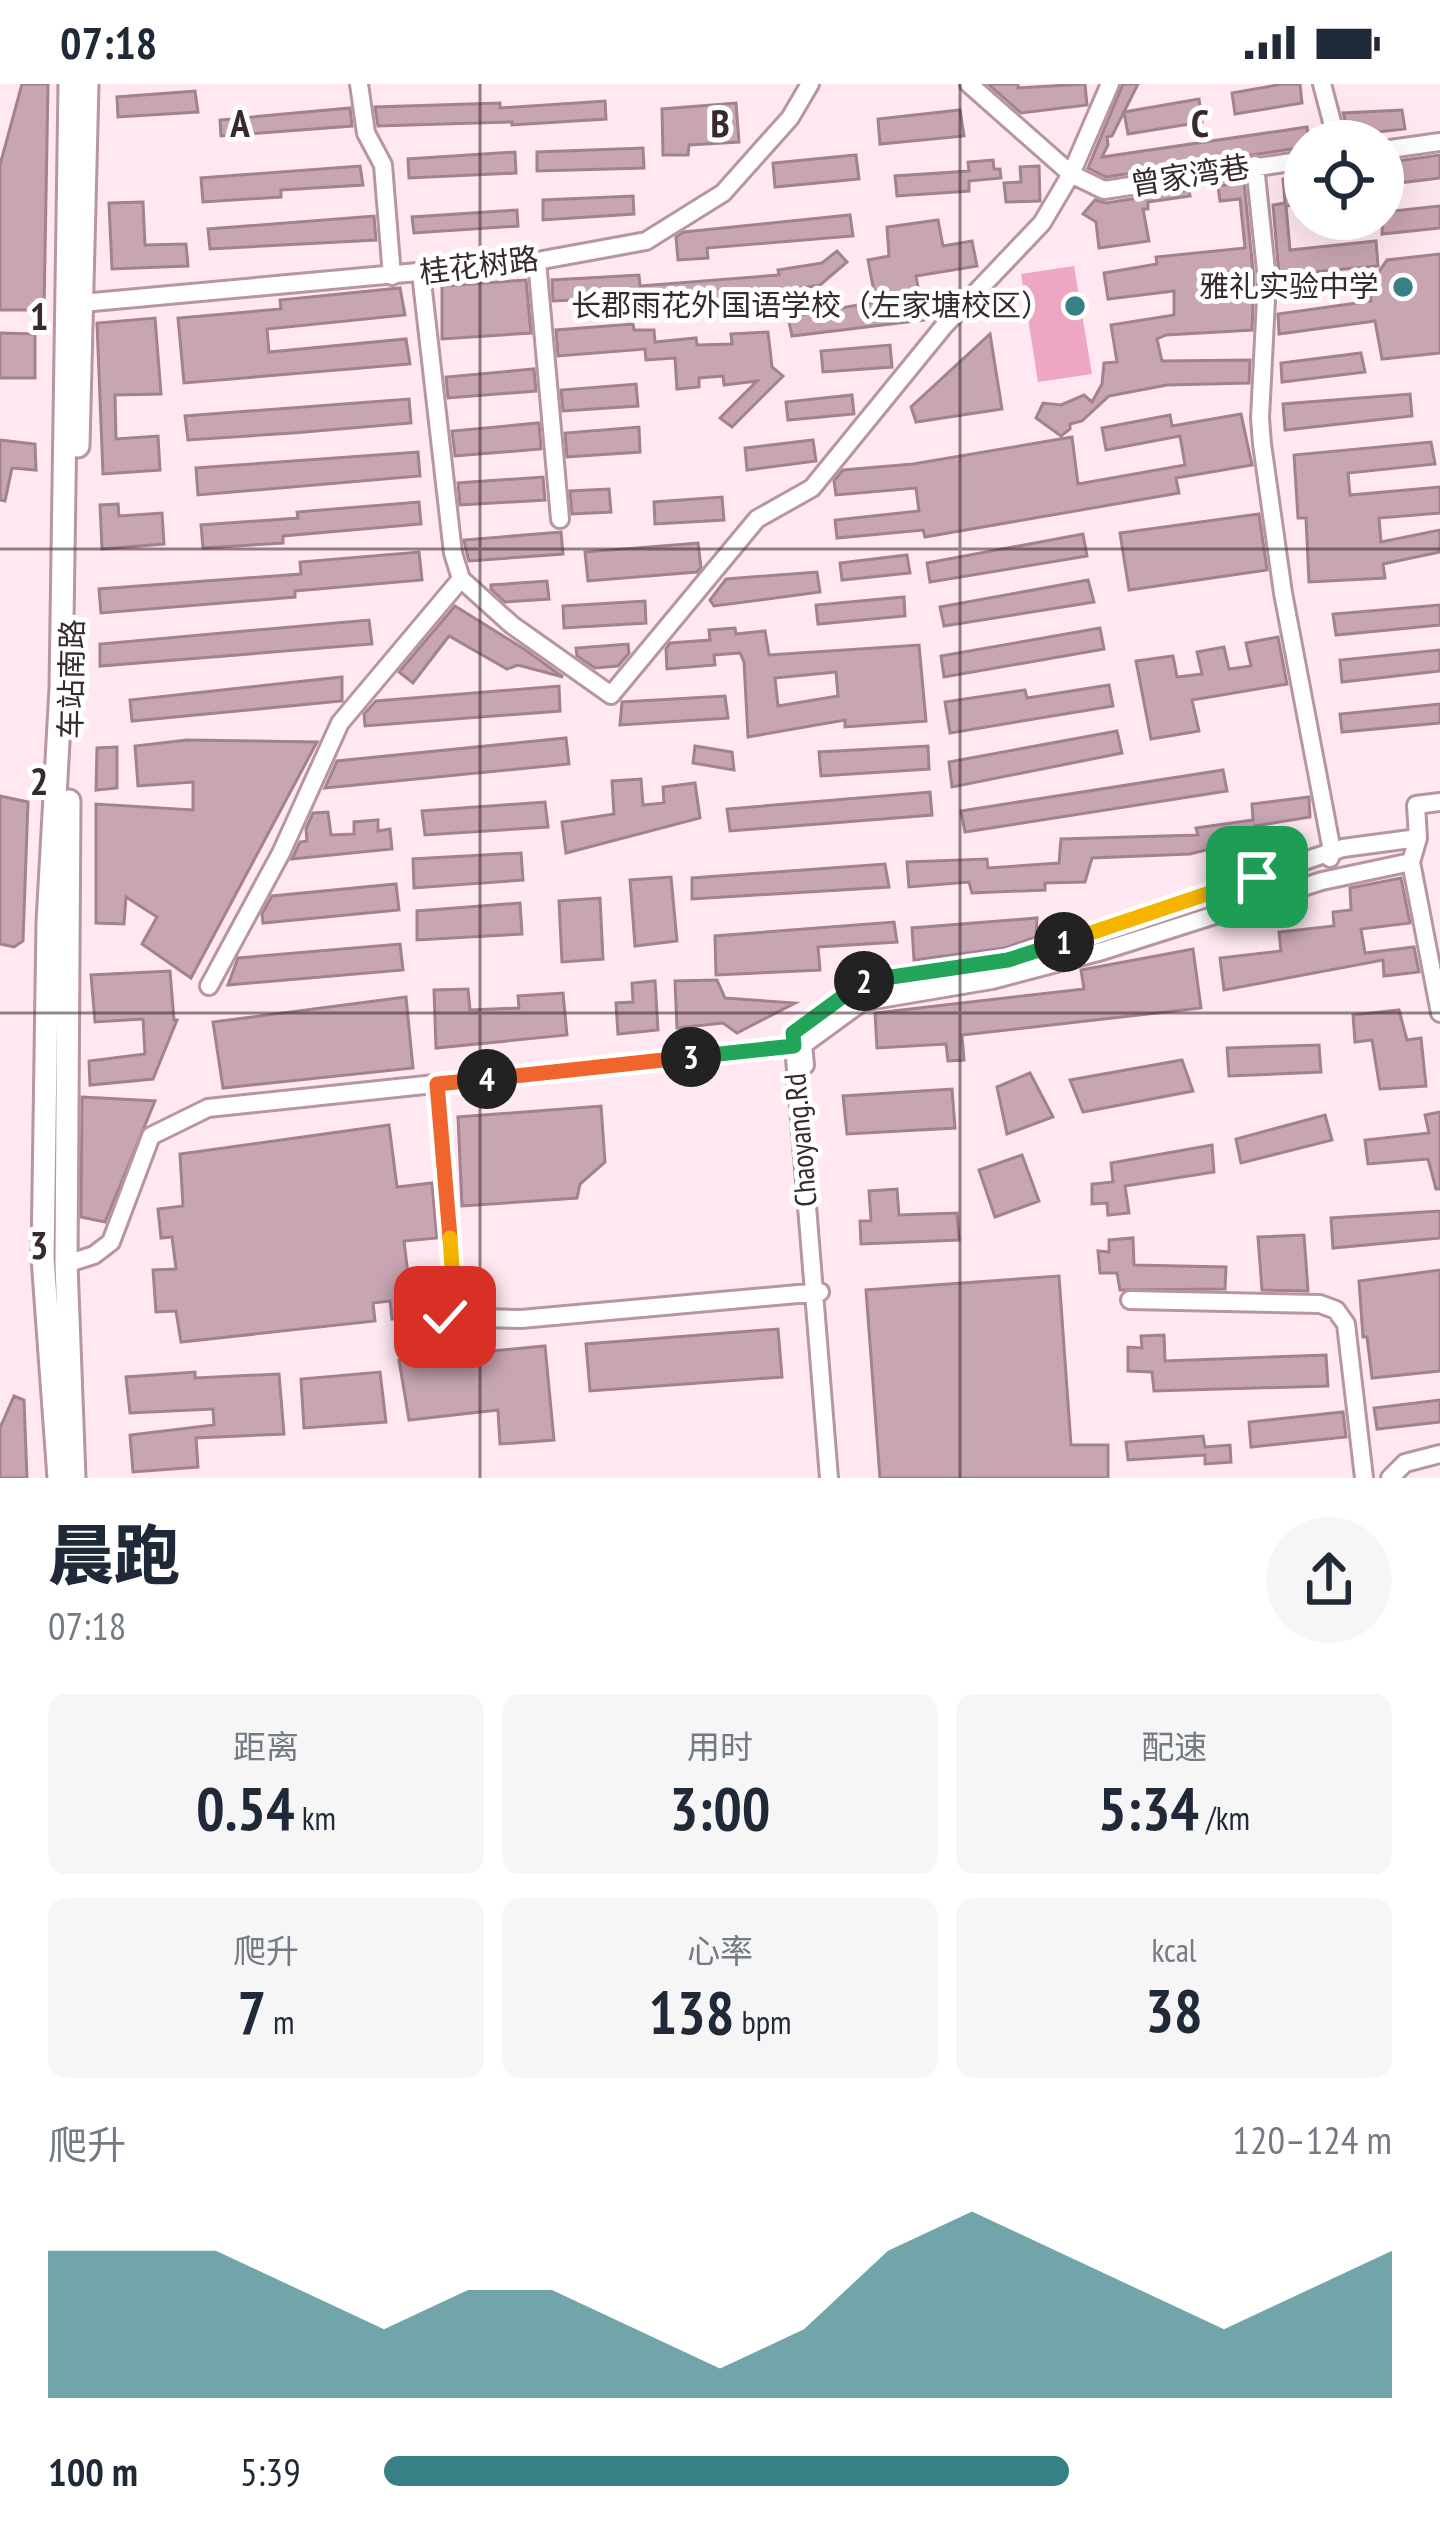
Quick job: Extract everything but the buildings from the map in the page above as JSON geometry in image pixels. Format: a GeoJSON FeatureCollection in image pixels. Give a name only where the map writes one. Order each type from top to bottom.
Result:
{"type":"FeatureCollection","features":[{"type":"Feature","properties":{"kind":"main road","name":"车站南路"},"geometry":{"type":"LineString","coordinates":[[62,1416],[50,1373],[43,1258],[48,922],[62,688],[70,84]]}},
{"type":"Feature","properties":{"kind":"main road","name":"车站南路"},"geometry":{"type":"LineString","coordinates":[[62,1416],[68,1355],[68,861],[86,84]]}},
{"type":"Feature","properties":{"kind":"main road"},"geometry":{"type":"LineString","coordinates":[[68,1355],[86,1478]]}},
{"type":"Feature","properties":{"kind":"main road"},"geometry":{"type":"LineString","coordinates":[[48,1478],[50,1373]]}},
{"type":"Feature","properties":{"kind":"main road"},"geometry":{"type":"LineString","coordinates":[[59,1478],[62,1416]]}},
{"type":"Feature","properties":{"kind":"main road"},"geometry":{"type":"LineString","coordinates":[[62,1416],[74,1478]]}},
{"type":"Feature","properties":{"kind":"street"},"geometry":{"type":"LineString","coordinates":[[359,84],[366,133],[383,165],[392,276]]}},
{"type":"Feature","properties":{"kind":"street","name":"桂花树路"},"geometry":{"type":"LineString","coordinates":[[82,303],[537,261],[646,241],[723,193],[790,118],[810,84]]}},
{"type":"Feature","properties":{"kind":"street","name":"曾家湾巷"},"geometry":{"type":"LineString","coordinates":[[969,84],[1071,174],[1104,190],[1284,162]]}},
{"type":"Feature","properties":{"kind":"street"},"geometry":{"type":"LineString","coordinates":[[421,273],[453,553],[461,579],[512,625],[611,694],[758,519],[812,488],[944,326],[1042,224],[1071,174],[1110,84]]}},
{"type":"Feature","properties":{"kind":"street"},"geometry":{"type":"LineString","coordinates":[[1322,84],[1331,120]]}},
{"type":"Feature","properties":{"kind":"street"},"geometry":{"type":"LineString","coordinates":[[1404,147],[1440,142]]}},
{"type":"Feature","properties":{"kind":"street"},"geometry":{"type":"LineString","coordinates":[[1255,165],[1267,280],[1260,418],[1264,463],[1282,593],[1332,851],[1322,881]]}},
{"type":"Feature","properties":{"kind":"street"},"geometry":{"type":"LineString","coordinates":[[537,261],[560,519]]}},
{"type":"Feature","properties":{"kind":"street"},"geometry":{"type":"LineString","coordinates":[[209,986],[281,854],[340,723],[461,579]]}},
{"type":"Feature","properties":{"kind":"street"},"geometry":{"type":"LineString","coordinates":[[1440,802],[1416,806],[1418,838],[1411,862],[1440,1013]]}},
{"type":"Feature","properties":{"kind":"street","name":"Chaoyang.Rd"},"geometry":{"type":"LineString","coordinates":[[829,1478],[818,1292],[798,1046],[793,1033],[865,980],[1008,960],[1332,851],[1418,838]]}},
{"type":"Feature","properties":{"kind":"street","name":"Chaoyang.Rd"},"geometry":{"type":"LineString","coordinates":[[798,1046],[862,1002],[992,980],[1102,951],[1322,881],[1411,862]]}},
{"type":"Feature","properties":{"kind":"street"},"geometry":{"type":"LineString","coordinates":[[66,1264],[112,1243],[151,1136],[208,1108],[798,1046]]}},
{"type":"Feature","properties":{"kind":"street"},"geometry":{"type":"LineString","coordinates":[[437,1084],[452,1267],[445,1317],[521,1319],[818,1292]]}},
{"type":"Feature","properties":{"kind":"street","name":"Chaoyang.Rd"},"geometry":{"type":"LineString","coordinates":[[818,1292],[840,1478]]}},
{"type":"Feature","properties":{"kind":"street"},"geometry":{"type":"LineString","coordinates":[[1130,1300],[1320,1304],[1336,1310],[1346,1324],[1364,1478]]}},
{"type":"Feature","properties":{"kind":"street"},"geometry":{"type":"LineString","coordinates":[[1390,1478],[1405,1463],[1440,1454]]}},
{"type":"Feature","properties":{"kind":"shaded area"},"geometry":{"type":"Polygon","coordinates":[[[1074,266],[1092,374],[1038,382],[1021,274],[1074,266]]]}},
{"type":"Feature","properties":{"kind":"place","name":"雅礼实验中学"},"geometry":{"type":"Point","coordinates":[1403,287]}},
{"type":"Feature","properties":{"kind":"place","name":"长郡雨花外国语学校（左家塘校区）"},"geometry":{"type":"Point","coordinates":[1075,306]}},
{"type":"Feature","properties":{"kind":"route"},"geometry":{"type":"LineString","coordinates":[[445,1317],[452,1267],[437,1084],[794,1046],[793,1033],[865,980],[1008,960],[1257,877]]}}]}
